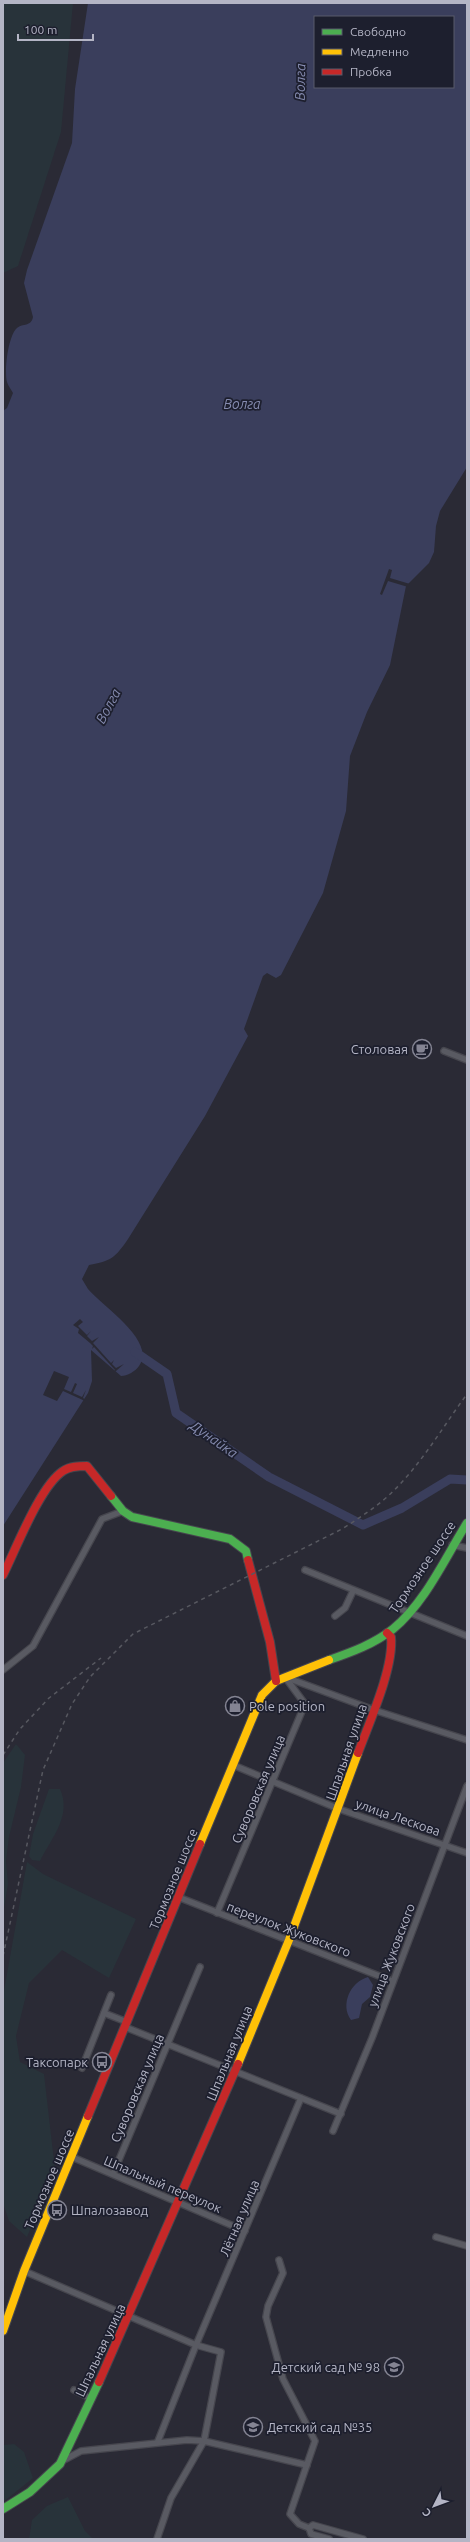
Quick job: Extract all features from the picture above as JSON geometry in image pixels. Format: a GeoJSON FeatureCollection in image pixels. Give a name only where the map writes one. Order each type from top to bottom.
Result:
{"type":"FeatureCollection","features":[{"type":"Feature","properties":{"kind":"street"},"geometry":{"type":"LineString","coordinates":[[444,1051],[467,1060]]}},
{"type":"Feature","properties":{"kind":"street"},"geometry":{"type":"LineString","coordinates":[[3,1575],[33,1515],[59,1474],[73,1466],[87,1466],[123,1511],[132,1517],[230,1539],[246,1551],[270,1642],[276,1681]]}},
{"type":"Feature","properties":{"kind":"street"},"geometry":{"type":"LineString","coordinates":[[3,1670],[33,1646],[102,1519],[123,1511]]}},
{"type":"Feature","properties":{"kind":"street","name":"Тормозное шоссе"},"geometry":{"type":"LineString","coordinates":[[3,2331],[24,2271],[233,1765],[255,1707],[262,1695],[276,1681],[369,1643],[387,1633],[408,1613],[467,1523]]}},
{"type":"Feature","properties":{"kind":"street"},"geometry":{"type":"LineString","coordinates":[[452,1545],[467,1548]]}},
{"type":"Feature","properties":{"kind":"street"},"geometry":{"type":"LineString","coordinates":[[305,1570],[353,1591],[467,1636]]}},
{"type":"Feature","properties":{"kind":"street"},"geometry":{"type":"LineString","coordinates":[[335,1616],[345,1608],[353,1591]]}},
{"type":"Feature","properties":{"kind":"street","name":"Шпальная улица"},"geometry":{"type":"LineString","coordinates":[[3,2509],[30,2492],[60,2464],[129,2315],[209,2135],[339,1809],[374,1710],[392,1649],[391,1637],[387,1633]]}},
{"type":"Feature","properties":{"kind":"street"},"geometry":{"type":"LineString","coordinates":[[285,1677],[374,1710],[467,1740]]}},
{"type":"Feature","properties":{"kind":"street","name":"Суворовская улица"},"geometry":{"type":"LineString","coordinates":[[217,1913],[305,1704],[285,1677]]}},
{"type":"Feature","properties":{"kind":"street","name":"улица Лескова"},"geometry":{"type":"LineString","coordinates":[[233,1765],[273,1780],[339,1809],[446,1845],[467,1854]]}},
{"type":"Feature","properties":{"kind":"street","name":"улица Жуковского"},"geometry":{"type":"LineString","coordinates":[[334,2131],[446,1845],[467,1786]]}},
{"type":"Feature","properties":{"kind":"street","name":"переулок Жуковского"},"geometry":{"type":"LineString","coordinates":[[178,1897],[392,1981]]}},
{"type":"Feature","properties":{"kind":"street","name":"Суворовская улица"},"geometry":{"type":"LineString","coordinates":[[113,2174],[200,1967]]}},
{"type":"Feature","properties":{"kind":"street"},"geometry":{"type":"LineString","coordinates":[[82,2068],[111,1995]]}},
{"type":"Feature","properties":{"kind":"street"},"geometry":{"type":"LineString","coordinates":[[104,2013],[167,2043],[341,2114]]}},
{"type":"Feature","properties":{"kind":"street","name":"Лётная улица"},"geometry":{"type":"LineString","coordinates":[[158,2441],[196,2345],[301,2098]]}},
{"type":"Feature","properties":{"kind":"street","name":"Шпальный переулок"},"geometry":{"type":"LineString","coordinates":[[72,2157],[245,2231]]}},
{"type":"Feature","properties":{"kind":"street"},"geometry":{"type":"LineString","coordinates":[[436,2237],[467,2246]]}},
{"type":"Feature","properties":{"kind":"street"},"geometry":{"type":"LineString","coordinates":[[278,2260],[283,2272],[268,2306],[266,2317],[283,2379],[315,2441],[290,2514],[299,2524],[309,2528],[311,2534],[329,2539]]}},
{"type":"Feature","properties":{"kind":"street"},"geometry":{"type":"LineString","coordinates":[[24,2271],[196,2345],[219,2350],[222,2353],[204,2441],[171,2498],[158,2539]]}},
{"type":"Feature","properties":{"kind":"street"},"geometry":{"type":"LineString","coordinates":[[74,2390],[90,2398]]}},
{"type":"Feature","properties":{"kind":"street"},"geometry":{"type":"LineString","coordinates":[[60,2464],[69,2456],[81,2451],[158,2441],[204,2441],[307,2465]]}},
{"type":"Feature","properties":{"kind":"street"},"geometry":{"type":"LineString","coordinates":[[309,2528],[313,2525],[363,2539]]}},
{"type":"Feature","properties":{"kind":"shaded area"},"geometry":{"type":"Polygon","coordinates":[[[3,3],[73,3],[61,132],[18,266],[3,273],[3,3]]]}},
{"type":"Feature","properties":{"kind":"shaded area"},"geometry":{"type":"Polygon","coordinates":[[[16,1744],[25,1755],[21,1787],[9,1837],[6,1861],[8,1884],[3,1914],[3,1763],[16,1744]]]}},
{"type":"Feature","properties":{"kind":"shaded area"},"geometry":{"type":"Polygon","coordinates":[[[49,1789],[60,1789],[64,1808],[62,1817],[55,1835],[40,1861],[32,1860],[29,1856],[33,1834],[49,1789]]]}},
{"type":"Feature","properties":{"kind":"shaded area"},"geometry":{"type":"Polygon","coordinates":[[[27,1862],[43,1874],[136,1919],[109,1978],[62,1950],[29,1983],[16,2036],[20,2062],[44,2074],[55,2170],[27,2237],[9,2221],[3,2203],[3,1996],[27,1862]]]}},
{"type":"Feature","properties":{"kind":"shaded area"},"geometry":{"type":"Polygon","coordinates":[[[14,2444],[24,2452],[33,2478],[3,2502],[3,2445],[14,2444]]]}},
{"type":"Feature","properties":{"kind":"shaded area"},"geometry":{"type":"Polygon","coordinates":[[[68,2497],[85,2531],[93,2539],[29,2539],[32,2520],[47,2506],[68,2497]]]}},
{"type":"Feature","properties":{"kind":"water","name":"Волга"},"geometry":{"type":"Polygon","coordinates":[[[88,3],[467,3],[467,467],[440,511],[436,526],[434,552],[429,563],[406,586],[390,665],[367,712],[350,756],[346,811],[323,893],[281,975],[276,978],[267,973],[263,976],[244,1029],[248,1036],[205,1116],[128,1239],[116,1255],[103,1262],[89,1265],[82,1279],[88,1289],[135,1335],[141,1346],[143,1356],[139,1366],[131,1373],[121,1376],[91,1350],[92,1381],[88,1393],[3,1526],[3,411],[7,408],[13,393],[7,383],[6,377],[6,362],[11,338],[17,328],[29,324],[33,317],[24,283],[27,270],[72,143],[75,89],[88,3]]]}},
{"type":"Feature","properties":{"kind":"water"},"geometry":{"type":"Polygon","coordinates":[[[368,1977],[373,1985],[370,1997],[362,2004],[359,2018],[351,2020],[346,2008],[349,1995],[356,1984],[368,1977]]]}},
{"type":"Feature","properties":{"kind":"pier"},"geometry":{"type":"Polygon","coordinates":[[[389,569],[392,570],[390,578],[410,584],[408,587],[388,581],[382,595],[380,594],[389,569]]]}},
{"type":"Feature","properties":{"kind":"pier"},"geometry":{"type":"Polygon","coordinates":[[[80,1319],[83,1322],[78,1326],[87,1335],[91,1331],[87,1336],[92,1341],[99,1337],[93,1343],[111,1363],[114,1360],[112,1364],[116,1368],[124,1364],[116,1371],[114,1372],[115,1370],[94,1347],[92,1349],[93,1346],[78,1333],[79,1329],[73,1325],[80,1319]]]}},
{"type":"Feature","properties":{"kind":"pier"},"geometry":{"type":"Polygon","coordinates":[[[54,1371],[69,1377],[64,1389],[71,1392],[75,1383],[77,1384],[73,1393],[82,1397],[86,1390],[83,1398],[86,1400],[85,1401],[63,1391],[57,1401],[43,1395],[54,1371]]]}},
{"type":"Feature","properties":{"kind":"waterway","name":"Дунайка"},"geometry":{"type":"LineString","coordinates":[[135,1352],[167,1374],[176,1413],[269,1477],[363,1525],[402,1508],[450,1479],[467,1480]]}},
{"type":"Feature","properties":{"kind":"railway"},"geometry":{"type":"LineString","coordinates":[[3,1956],[43,1770],[72,1704],[90,1677],[133,1634],[342,1529],[376,1506],[399,1486],[420,1461],[467,1394]]}},
{"type":"Feature","properties":{"kind":"railway"},"geometry":{"type":"LineString","coordinates":[[3,1755],[20,1729],[49,1698],[101,1658]]}},
{"type":"Feature","properties":{"kind":"traffic: fast"},"geometry":{"type":"LineString","coordinates":[[111,1496],[123,1511],[132,1517],[230,1539],[246,1551],[248,1560]]}},
{"type":"Feature","properties":{"kind":"traffic: fast"},"geometry":{"type":"LineString","coordinates":[[329,1660],[354,1651],[378,1639],[393,1629],[425,1593],[467,1523]]}},
{"type":"Feature","properties":{"kind":"traffic: fast"},"geometry":{"type":"LineString","coordinates":[[3,2509],[30,2492],[60,2464],[99,2382]]}},
{"type":"Feature","properties":{"kind":"traffic: slow"},"geometry":{"type":"LineString","coordinates":[[200,1844],[262,1695],[276,1681],[329,1660]]}},
{"type":"Feature","properties":{"kind":"traffic: slow"},"geometry":{"type":"LineString","coordinates":[[238,2064],[289,1940],[358,1753]]}},
{"type":"Feature","properties":{"kind":"traffic: slow"},"geometry":{"type":"LineString","coordinates":[[3,2331],[24,2271],[88,2116]]}},
{"type":"Feature","properties":{"kind":"traffic: jam"},"geometry":{"type":"LineString","coordinates":[[3,1575],[37,1504],[54,1479],[63,1471],[72,1467],[87,1466],[111,1496]]}},
{"type":"Feature","properties":{"kind":"traffic: jam"},"geometry":{"type":"LineString","coordinates":[[248,1560],[270,1642],[276,1681]]}},
{"type":"Feature","properties":{"kind":"traffic: jam"},"geometry":{"type":"LineString","coordinates":[[358,1753],[380,1695],[389,1664],[391,1637],[387,1633]]}},
{"type":"Feature","properties":{"kind":"traffic: jam"},"geometry":{"type":"LineString","coordinates":[[88,2116],[200,1844]]}},
{"type":"Feature","properties":{"kind":"traffic: jam"},"geometry":{"type":"LineString","coordinates":[[99,2382],[238,2064]]}},
{"type":"Feature","properties":{"kind":"place","name":"Столовая"},"geometry":{"type":"Point","coordinates":[422,1049]}},
{"type":"Feature","properties":{"kind":"place","name":"Pole position"},"geometry":{"type":"Point","coordinates":[235,1706]}},
{"type":"Feature","properties":{"kind":"place","name":"Таксопарк"},"geometry":{"type":"Point","coordinates":[102,2062]}},
{"type":"Feature","properties":{"kind":"place","name":"Шпалозавод"},"geometry":{"type":"Point","coordinates":[57,2210]}},
{"type":"Feature","properties":{"kind":"place","name":"Детский сад № 98"},"geometry":{"type":"Point","coordinates":[394,2367]}},
{"type":"Feature","properties":{"kind":"place","name":"Детский сад №35"},"geometry":{"type":"Point","coordinates":[253,2427]}}]}
